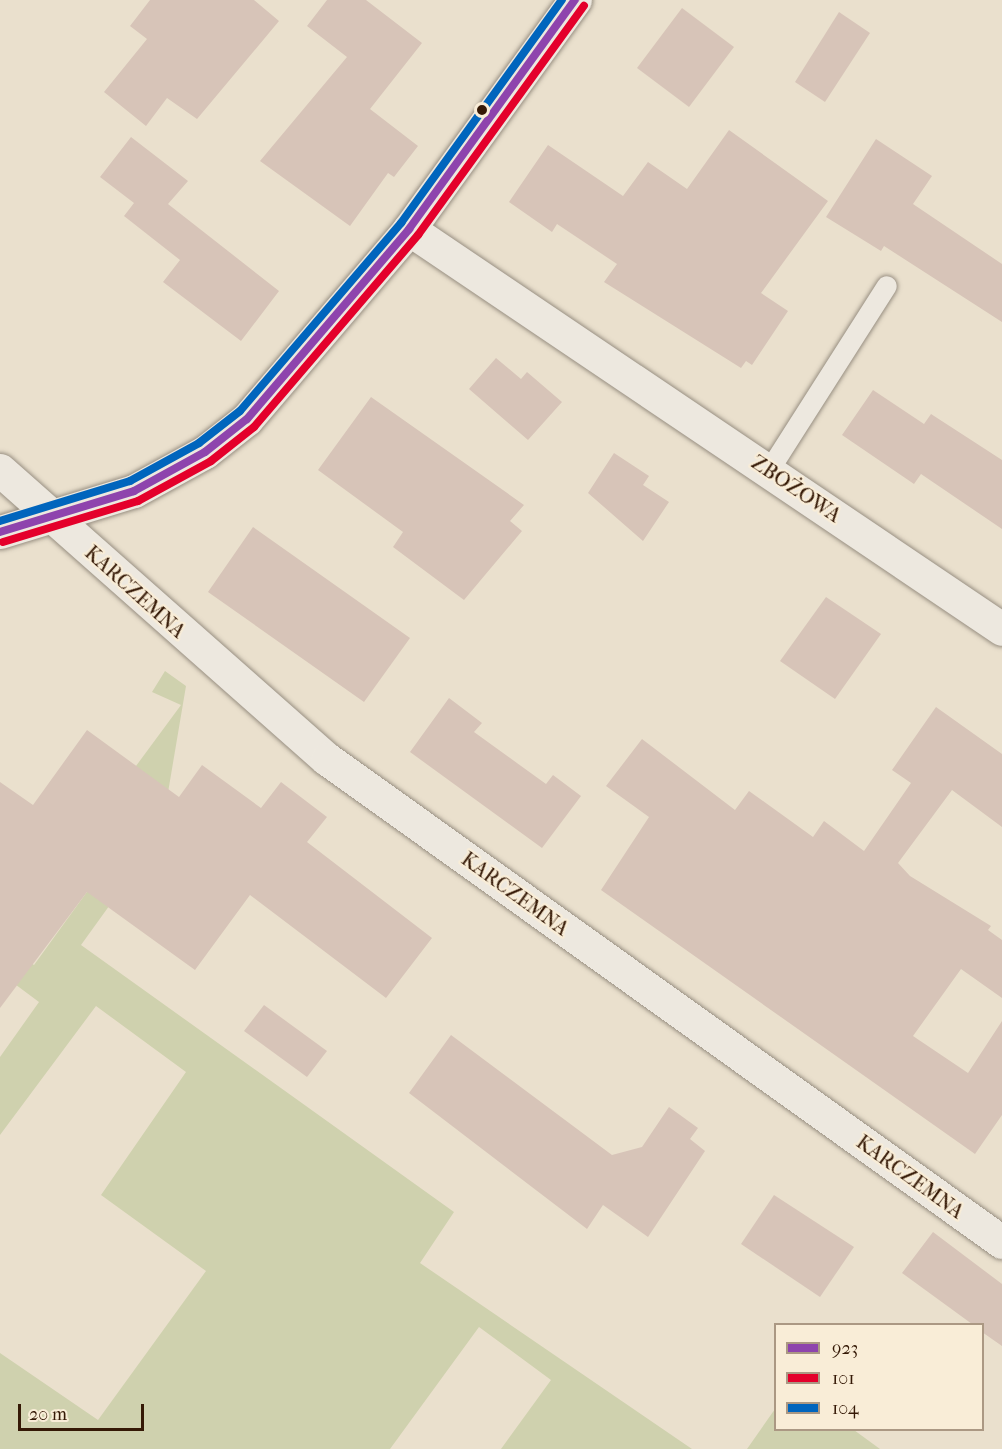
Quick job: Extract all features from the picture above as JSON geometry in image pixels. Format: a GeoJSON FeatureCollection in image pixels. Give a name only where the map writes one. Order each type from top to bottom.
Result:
{"type":"FeatureCollection","features":[{"type":"Feature","properties":{"kind":"street"},"geometry":{"type":"LineString","coordinates":[[0,532],[51,517],[166,476],[247,419],[409,229],[575,0]]}},
{"type":"Feature","properties":{"kind":"street","name":"ZBOŻOWA"},"geometry":{"type":"LineString","coordinates":[[409,229],[1002,629]]}},
{"type":"Feature","properties":{"kind":"street","name":"KARCZEMNA"},"geometry":{"type":"LineString","coordinates":[[0,470],[327,759],[1002,1242]]}},
{"type":"Feature","properties":{"kind":"lane"},"geometry":{"type":"LineString","coordinates":[[769,471],[887,286]]}},
{"type":"Feature","properties":{"kind":"green space"},"geometry":{"type":"Polygon","coordinates":[[[165,671],[186,686],[161,834],[81,945],[454,1212],[420,1263],[692,1449],[501,1449],[551,1380],[479,1327],[390,1449],[0,1449],[0,1353],[98,1420],[206,1271],[101,1195],[186,1072],[96,1006],[0,1135],[0,1057],[39,1002],[0,973],[0,941],[34,965],[142,816],[136,766],[181,705],[152,692],[165,671]]]}},
{"type":"Feature","properties":{"kind":"green space"},"geometry":{"type":"Polygon","coordinates":[[[774,1410],[774,1431],[855,1431],[880,1449],[747,1449],[774,1410]]]}},
{"type":"Feature","properties":{"kind":"building"},"geometry":{"type":"Polygon","coordinates":[[[150,0],[254,0],[279,21],[197,119],[167,98],[146,126],[104,92],[147,39],[130,26],[150,0]]]}},
{"type":"Feature","properties":{"kind":"building"},"geometry":{"type":"Polygon","coordinates":[[[327,0],[366,0],[422,43],[370,109],[418,146],[394,177],[388,173],[350,226],[260,161],[347,57],[307,26],[327,0]]]}},
{"type":"Feature","properties":{"kind":"building"},"geometry":{"type":"Polygon","coordinates":[[[682,8],[734,47],[689,107],[637,68],[682,8]]]}},
{"type":"Feature","properties":{"kind":"building"},"geometry":{"type":"Polygon","coordinates":[[[839,12],[870,33],[825,102],[795,82],[839,12]]]}},
{"type":"Feature","properties":{"kind":"building"},"geometry":{"type":"Polygon","coordinates":[[[729,130],[828,201],[761,293],[788,311],[752,365],[746,361],[741,368],[604,282],[617,264],[557,224],[552,232],[509,202],[548,145],[623,196],[648,162],[687,189],[729,130]]]}},
{"type":"Feature","properties":{"kind":"building"},"geometry":{"type":"Polygon","coordinates":[[[131,137],[188,181],[168,204],[279,291],[241,341],[163,282],[180,260],[124,216],[134,203],[100,177],[131,137]]]}},
{"type":"Feature","properties":{"kind":"building"},"geometry":{"type":"Polygon","coordinates":[[[876,139],[932,176],[913,204],[1002,264],[1002,322],[884,246],[881,251],[826,217],[876,139]]]}},
{"type":"Feature","properties":{"kind":"building"},"geometry":{"type":"Polygon","coordinates":[[[496,358],[521,379],[527,372],[562,402],[528,440],[469,389],[496,358]]]}},
{"type":"Feature","properties":{"kind":"building"},"geometry":{"type":"Polygon","coordinates":[[[873,390],[924,424],[931,414],[1002,460],[1002,529],[921,474],[914,484],[842,435],[873,390]]]}},
{"type":"Feature","properties":{"kind":"building"},"geometry":{"type":"Polygon","coordinates":[[[371,397],[524,505],[510,521],[522,531],[464,600],[393,547],[403,532],[318,470],[371,397]]]}},
{"type":"Feature","properties":{"kind":"building"},"geometry":{"type":"Polygon","coordinates":[[[614,453],[649,476],[643,485],[669,502],[643,541],[588,493],[614,453]]]}},
{"type":"Feature","properties":{"kind":"building"},"geometry":{"type":"Polygon","coordinates":[[[253,527],[410,638],[364,702],[208,592],[253,527]]]}},
{"type":"Feature","properties":{"kind":"building"},"geometry":{"type":"Polygon","coordinates":[[[826,597],[881,634],[835,699],[780,661],[826,597]]]}},
{"type":"Feature","properties":{"kind":"building"},"geometry":{"type":"Polygon","coordinates":[[[449,698],[482,723],[474,732],[546,784],[553,775],[581,796],[542,848],[410,752],[449,698]]]}},
{"type":"Feature","properties":{"kind":"building"},"geometry":{"type":"Polygon","coordinates":[[[936,707],[1002,754],[1002,827],[952,790],[898,863],[910,876],[991,926],[988,930],[1002,940],[1002,998],[961,969],[913,1036],[968,1073],[1002,1021],[1002,1115],[975,1154],[601,890],[649,817],[606,786],[642,739],[735,810],[749,791],[813,837],[824,821],[864,851],[911,783],[892,770],[936,707]]]}},
{"type":"Feature","properties":{"kind":"building"},"geometry":{"type":"Polygon","coordinates":[[[87,730],[179,797],[202,765],[261,808],[281,782],[327,817],[307,842],[432,938],[386,998],[250,895],[195,970],[87,892],[0,1008],[0,782],[33,805],[87,730]]]}},
{"type":"Feature","properties":{"kind":"building"},"geometry":{"type":"Polygon","coordinates":[[[264,1005],[327,1051],[307,1077],[244,1031],[264,1005]]]}},
{"type":"Feature","properties":{"kind":"building"},"geometry":{"type":"Polygon","coordinates":[[[451,1035],[612,1155],[642,1147],[669,1107],[698,1128],[690,1139],[705,1151],[648,1237],[603,1205],[587,1229],[409,1093],[451,1035]]]}},
{"type":"Feature","properties":{"kind":"building"},"geometry":{"type":"Polygon","coordinates":[[[774,1195],[854,1247],[820,1297],[741,1244],[774,1195]]]}},
{"type":"Feature","properties":{"kind":"building"},"geometry":{"type":"Polygon","coordinates":[[[933,1232],[1002,1284],[1002,1346],[984,1333],[984,1323],[971,1323],[902,1273],[933,1232]]]}},
{"type":"Feature","properties":{"kind":"transit line","name":"104"},"geometry":{"type":"LineString","coordinates":[[0,521],[130,481],[199,443],[240,411],[401,223],[562,0]]}},
{"type":"Feature","properties":{"kind":"transit line","name":"923"},"geometry":{"type":"LineString","coordinates":[[0,532],[134,491],[205,452],[247,419],[409,229],[575,0]]}},
{"type":"Feature","properties":{"kind":"transit line","name":"101"},"geometry":{"type":"LineString","coordinates":[[3,542],[138,501],[211,461],[254,427],[418,235],[584,6]]}}]}
